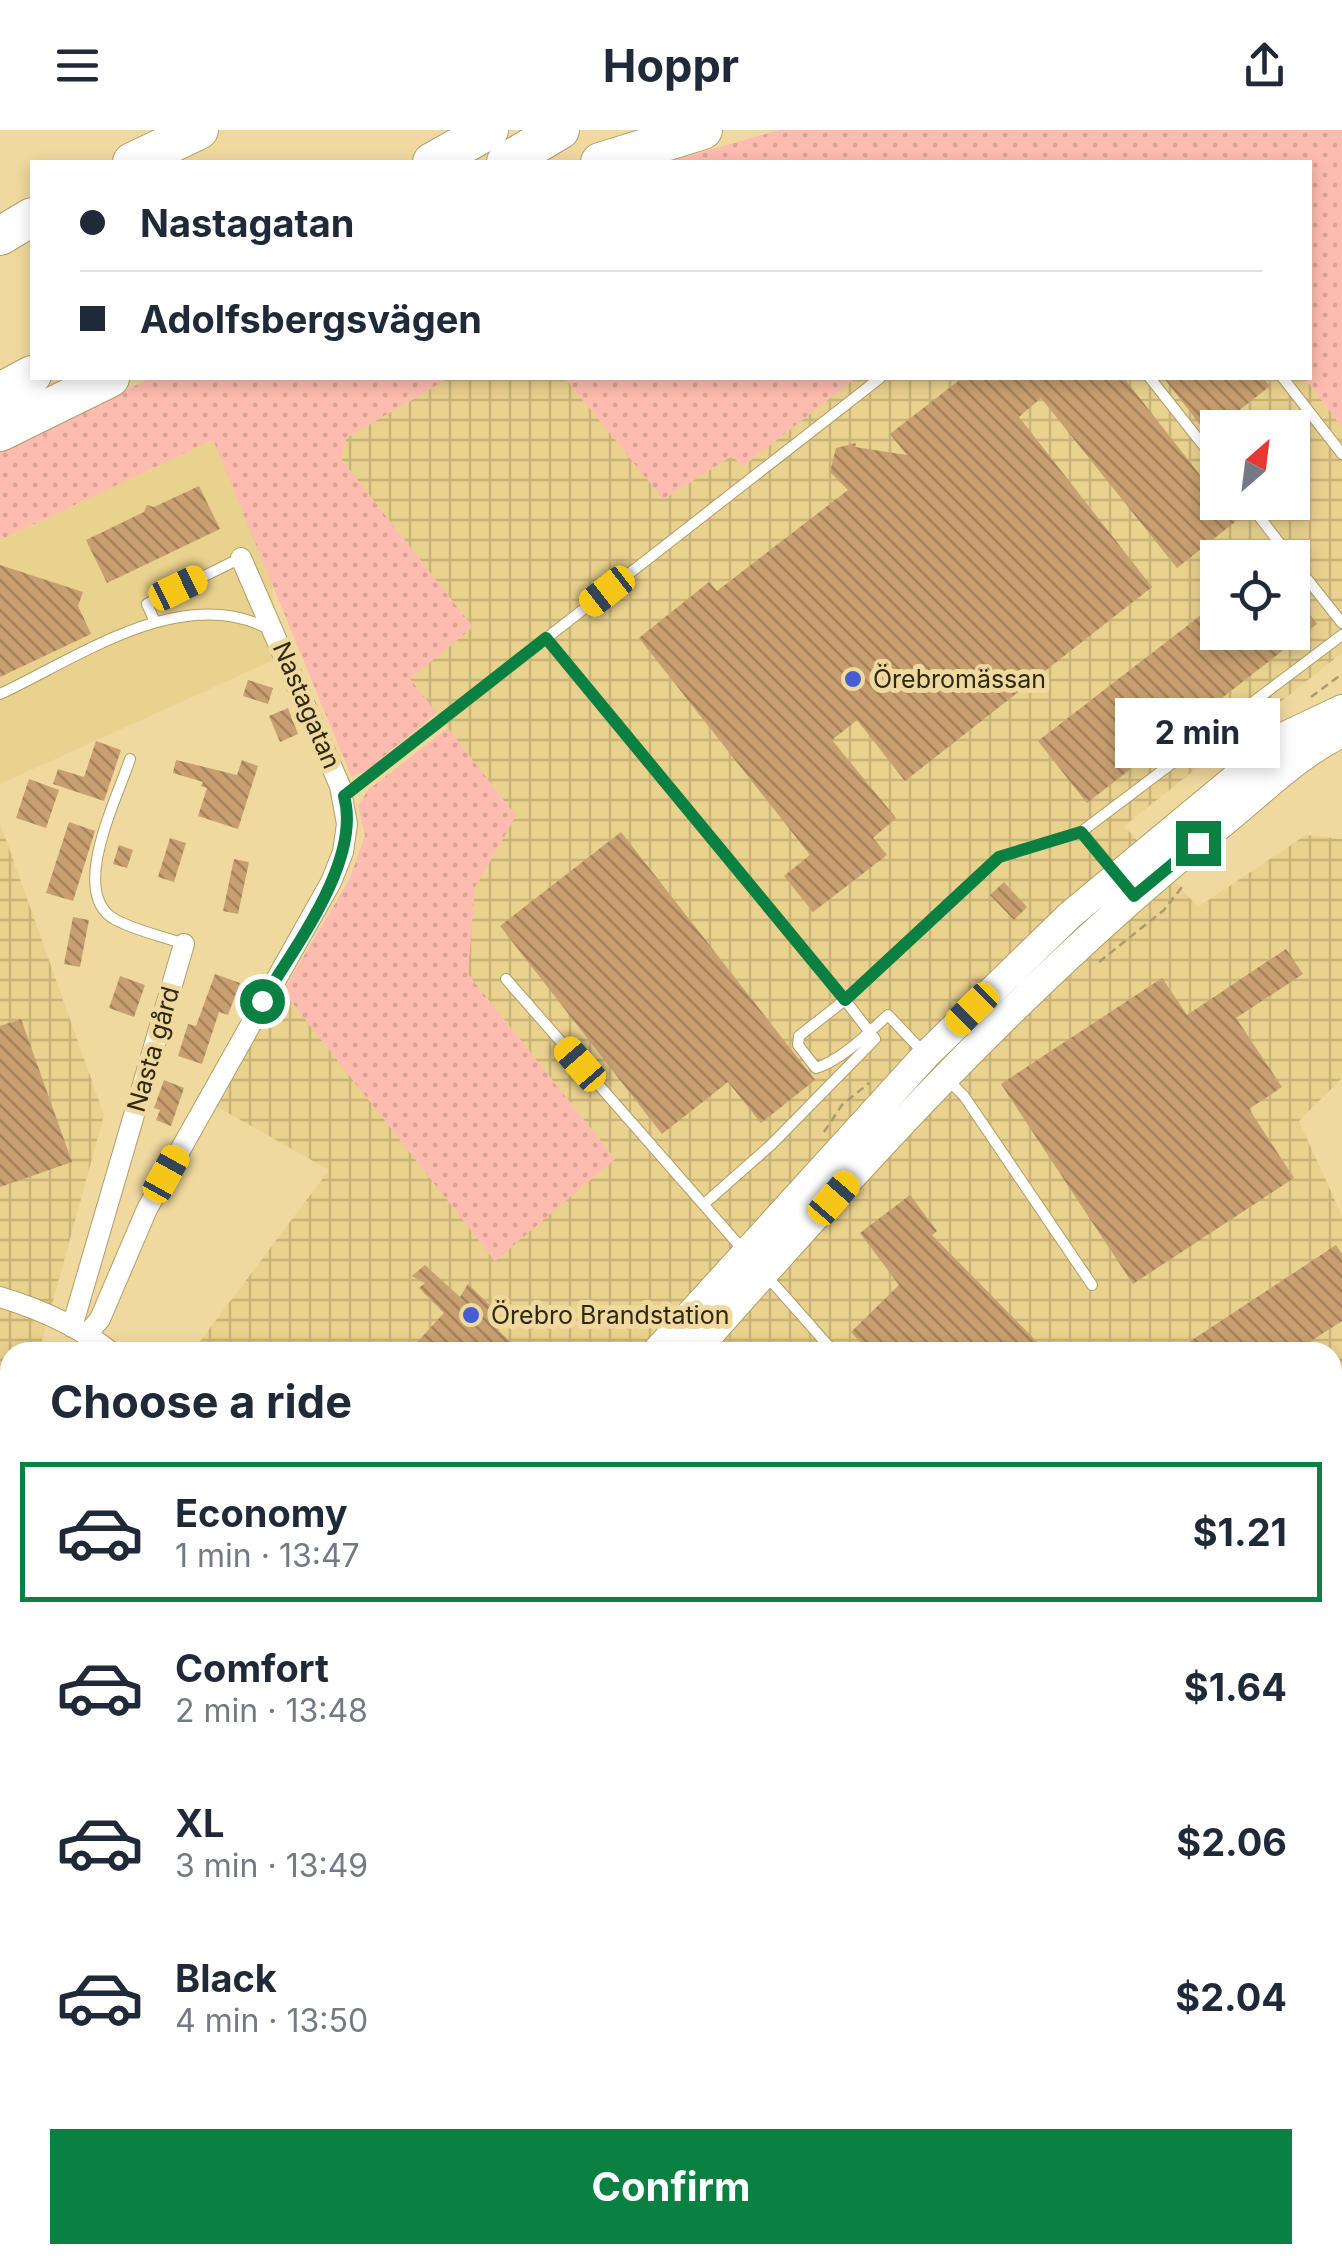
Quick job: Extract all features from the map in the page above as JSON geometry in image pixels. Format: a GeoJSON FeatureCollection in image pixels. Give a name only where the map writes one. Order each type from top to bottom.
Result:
{"type":"FeatureCollection","features":[{"type":"Feature","properties":{"kind":"highway"},"geometry":{"type":"LineString","coordinates":[[110,160],[156,130]]}},
{"type":"Feature","properties":{"kind":"highway"},"geometry":{"type":"LineString","coordinates":[[136,160],[200,130]]}},
{"type":"Feature","properties":{"kind":"highway"},"geometry":{"type":"LineString","coordinates":[[436,160],[489,130]]}},
{"type":"Feature","properties":{"kind":"highway"},"geometry":{"type":"LineString","coordinates":[[509,160],[560,130]]}},
{"type":"Feature","properties":{"kind":"highway"},"geometry":{"type":"LineString","coordinates":[[606,160],[703,130]]}},
{"type":"Feature","properties":{"kind":"highway"},"geometry":{"type":"LineString","coordinates":[[0,392],[30,376]]}},
{"type":"Feature","properties":{"kind":"highway"},"geometry":{"type":"LineString","coordinates":[[0,432],[106,380]]}},
{"type":"Feature","properties":{"kind":"main road"},"geometry":{"type":"LineString","coordinates":[[665,1342],[926,1055],[1126,885],[1288,735],[1342,709]]}},
{"type":"Feature","properties":{"kind":"main road"},"geometry":{"type":"LineString","coordinates":[[703,1342],[945,1076],[1126,885],[1342,732]]}},
{"type":"Feature","properties":{"kind":"main road"},"geometry":{"type":"LineString","coordinates":[[926,1055],[945,1076]]}},
{"type":"Feature","properties":{"kind":"main road"},"geometry":{"type":"LineString","coordinates":[[746,1252],[764,1274]]}},
{"type":"Feature","properties":{"kind":"street","name":"Nastagatan"},"geometry":{"type":"LineString","coordinates":[[80,1330],[100,1319],[147,1209],[331,882],[343,852],[344,796],[282,643],[241,558]]}},
{"type":"Feature","properties":{"kind":"street","name":"Nasta gård"},"geometry":{"type":"LineString","coordinates":[[80,1330],[184,944]]}},
{"type":"Feature","properties":{"kind":"street"},"geometry":{"type":"LineString","coordinates":[[0,1298],[80,1330],[97,1342]]}},
{"type":"Feature","properties":{"kind":"lane"},"geometry":{"type":"LineString","coordinates":[[344,796],[877,380]]}},
{"type":"Feature","properties":{"kind":"lane"},"geometry":{"type":"LineString","coordinates":[[1152,380],[1200,441]]}},
{"type":"Feature","properties":{"kind":"lane"},"geometry":{"type":"LineString","coordinates":[[1284,380],[1342,454]]}},
{"type":"Feature","properties":{"kind":"lane"},"geometry":{"type":"LineString","coordinates":[[1262,520],[1277,540]]}},
{"type":"Feature","properties":{"kind":"lane"},"geometry":{"type":"LineString","coordinates":[[155,622],[146,604],[241,558]]}},
{"type":"Feature","properties":{"kind":"lane"},"geometry":{"type":"LineString","coordinates":[[1310,582],[1342,623]]}},
{"type":"Feature","properties":{"kind":"lane"},"geometry":{"type":"LineString","coordinates":[[0,694],[171,615],[234,613],[266,627],[282,643]]}},
{"type":"Feature","properties":{"kind":"lane"},"geometry":{"type":"LineString","coordinates":[[926,1055],[888,1015],[816,1068],[798,1045],[799,1036],[845,1000],[999,857],[1081,832],[1342,635]]}},
{"type":"Feature","properties":{"kind":"lane"},"geometry":{"type":"LineString","coordinates":[[546,638],[875,1039],[704,1204]]}},
{"type":"Feature","properties":{"kind":"lane"},"geometry":{"type":"LineString","coordinates":[[130,759],[94,866],[96,893],[113,919],[184,944]]}},
{"type":"Feature","properties":{"kind":"lane"},"geometry":{"type":"LineString","coordinates":[[1081,832],[1126,885]]}},
{"type":"Feature","properties":{"kind":"lane"},"geometry":{"type":"LineString","coordinates":[[506,979],[746,1252]]}},
{"type":"Feature","properties":{"kind":"lane"},"geometry":{"type":"LineString","coordinates":[[945,1076],[964,1096],[1092,1286]]}},
{"type":"Feature","properties":{"kind":"lane"},"geometry":{"type":"LineString","coordinates":[[764,1274],[825,1342]]}},
{"type":"Feature","properties":{"kind":"shaded area"},"geometry":{"type":"Polygon","coordinates":[[[446,380],[567,380],[664,499],[732,456],[743,466],[853,380],[1307,380],[1342,427],[1342,653],[1124,826],[1198,907],[1306,835],[1342,839],[1342,1078],[1299,1121],[1342,1216],[1342,1342],[200,1342],[329,1170],[214,1105],[283,991],[495,1260],[615,1159],[467,973],[475,887],[515,816],[410,679],[472,626],[341,459],[346,438],[446,380]]]}},
{"type":"Feature","properties":{"kind":"shaded area"},"geometry":{"type":"Polygon","coordinates":[[[213,440],[271,572],[278,658],[0,784],[0,540],[213,440]]]}},
{"type":"Feature","properties":{"kind":"shaded area"},"geometry":{"type":"Polygon","coordinates":[[[0,823],[104,1115],[42,1342],[0,1342],[0,823]]]}},
{"type":"Feature","properties":{"kind":"green space"},"geometry":{"type":"Polygon","coordinates":[[[780,130],[1342,130],[1342,427],[1307,380],[1312,380],[1312,160],[673,160],[780,130]]]}},
{"type":"Feature","properties":{"kind":"green space"},"geometry":{"type":"Polygon","coordinates":[[[147,380],[446,380],[346,438],[341,459],[473,627],[410,679],[437,713],[364,772],[351,776],[213,440],[0,540],[0,452],[147,380]]]}},
{"type":"Feature","properties":{"kind":"green space"},"geometry":{"type":"Polygon","coordinates":[[[567,380],[853,380],[743,466],[732,456],[663,499],[567,380]]]}},
{"type":"Feature","properties":{"kind":"green space"},"geometry":{"type":"Polygon","coordinates":[[[448,728],[516,816],[475,887],[468,974],[615,1159],[495,1261],[283,991],[349,880],[365,836],[358,806],[368,790],[448,728]]]}},
{"type":"Feature","properties":{"kind":"building","name":"Örebromässan"},"geometry":{"type":"Polygon","coordinates":[[[959,380],[1126,380],[1200,475],[1200,520],[1236,521],[1212,540],[1200,540],[1200,550],[1177,568],[1041,398],[1019,417],[1152,587],[905,781],[857,720],[832,740],[896,818],[873,838],[887,855],[813,912],[784,876],[810,855],[639,638],[709,582],[717,591],[848,490],[830,472],[836,448],[856,443],[855,447],[907,455],[890,434],[959,380]]]}},
{"type":"Feature","properties":{"kind":"building"},"geometry":{"type":"Polygon","coordinates":[[[1166,380],[1265,380],[1270,386],[1240,410],[1200,410],[1200,425],[1166,380]]]}},
{"type":"Feature","properties":{"kind":"building"},"geometry":{"type":"Polygon","coordinates":[[[199,486],[220,529],[107,583],[86,540],[144,512],[147,505],[154,507],[199,486]]]}},
{"type":"Feature","properties":{"kind":"building"},"geometry":{"type":"Polygon","coordinates":[[[0,565],[83,592],[78,606],[91,634],[0,677],[0,565]]]}},
{"type":"Feature","properties":{"kind":"building"},"geometry":{"type":"Polygon","coordinates":[[[1200,616],[1200,650],[1284,650],[1087,803],[1038,741],[1200,616]]]}},
{"type":"Feature","properties":{"kind":"building"},"geometry":{"type":"Polygon","coordinates":[[[248,680],[273,688],[268,704],[243,696],[248,680]]]}},
{"type":"Feature","properties":{"kind":"building"},"geometry":{"type":"Polygon","coordinates":[[[288,708],[298,734],[280,742],[269,716],[288,708]]]}},
{"type":"Feature","properties":{"kind":"building"},"geometry":{"type":"Polygon","coordinates":[[[96,741],[121,750],[104,801],[53,784],[58,769],[84,777],[96,741]]]}},
{"type":"Feature","properties":{"kind":"building"},"geometry":{"type":"Polygon","coordinates":[[[176,760],[237,775],[242,760],[258,766],[238,829],[198,816],[207,788],[201,786],[203,782],[173,773],[176,760]]]}},
{"type":"Feature","properties":{"kind":"building"},"geometry":{"type":"Polygon","coordinates":[[[29,779],[59,790],[46,828],[16,818],[29,779]]]}},
{"type":"Feature","properties":{"kind":"building"},"geometry":{"type":"Polygon","coordinates":[[[69,822],[95,831],[73,901],[46,893],[69,822]]]}},
{"type":"Feature","properties":{"kind":"building"},"geometry":{"type":"Polygon","coordinates":[[[621,832],[815,1080],[761,1123],[728,1082],[662,1134],[500,926],[621,832]]]}},
{"type":"Feature","properties":{"kind":"building"},"geometry":{"type":"Polygon","coordinates":[[[170,838],[186,843],[174,882],[158,877],[170,838]]]}},
{"type":"Feature","properties":{"kind":"building"},"geometry":{"type":"Polygon","coordinates":[[[119,845],[133,850],[127,868],[113,864],[119,845]]]}},
{"type":"Feature","properties":{"kind":"building"},"geometry":{"type":"Polygon","coordinates":[[[234,859],[249,862],[238,914],[223,911],[234,859]]]}},
{"type":"Feature","properties":{"kind":"building"},"geometry":{"type":"Polygon","coordinates":[[[1004,882],[1027,907],[1014,920],[990,895],[1004,882]]]}},
{"type":"Feature","properties":{"kind":"building"},"geometry":{"type":"Polygon","coordinates":[[[73,917],[89,920],[80,967],[64,964],[73,917]]]}},
{"type":"Feature","properties":{"kind":"building"},"geometry":{"type":"Polygon","coordinates":[[[1286,949],[1303,974],[1236,1018],[1282,1087],[1249,1109],[1294,1178],[1133,1284],[1001,1084],[1162,978],[1187,1015],[1286,949]]]}},
{"type":"Feature","properties":{"kind":"building"},"geometry":{"type":"Polygon","coordinates":[[[215,974],[240,983],[228,1015],[219,1012],[202,1064],[178,1056],[188,1024],[196,1026],[215,974]]]}},
{"type":"Feature","properties":{"kind":"building"},"geometry":{"type":"Polygon","coordinates":[[[120,976],[145,985],[134,1017],[109,1008],[120,976]]]}},
{"type":"Feature","properties":{"kind":"building"},"geometry":{"type":"Polygon","coordinates":[[[21,1019],[72,1162],[0,1187],[0,1026],[21,1019]]]}},
{"type":"Feature","properties":{"kind":"building"},"geometry":{"type":"Polygon","coordinates":[[[164,1080],[184,1088],[171,1126],[156,1120],[160,1110],[154,1108],[164,1080]]]}},
{"type":"Feature","properties":{"kind":"building"},"geometry":{"type":"Polygon","coordinates":[[[910,1195],[937,1231],[932,1235],[1037,1342],[860,1342],[851,1332],[899,1285],[860,1233],[910,1195]]]}},
{"type":"Feature","properties":{"kind":"building"},"geometry":{"type":"Polygon","coordinates":[[[1336,1245],[1342,1254],[1342,1321],[1309,1342],[1189,1342],[1336,1245]]]}},
{"type":"Feature","properties":{"kind":"building","name":"Örebro Brandstation"},"geometry":{"type":"Polygon","coordinates":[[[425,1265],[460,1297],[468,1284],[506,1321],[498,1330],[511,1342],[417,1342],[444,1313],[419,1288],[425,1283],[412,1276],[425,1265]]]}},
{"type":"Feature","properties":{"kind":"place","name":"Örebromässan"},"geometry":{"type":"Point","coordinates":[853,679]}},
{"type":"Feature","properties":{"kind":"place","name":"Örebro Brandstation"},"geometry":{"type":"Point","coordinates":[471,1315]}},
{"type":"Feature","properties":{"kind":"route"},"geometry":{"type":"LineString","coordinates":[[262,1001],[331,882],[343,852],[347,824],[344,796],[546,638],[845,1000],[999,857],[1081,832],[1134,896],[1198,843]]}}]}
